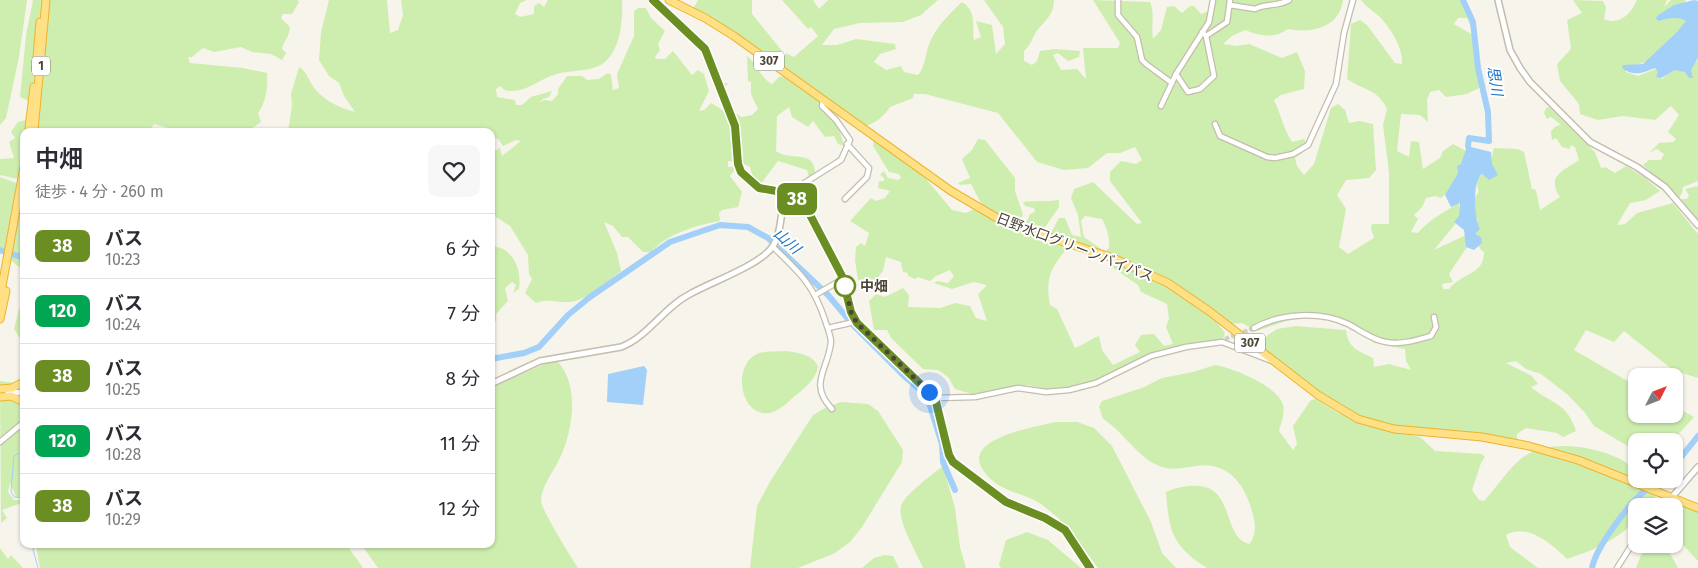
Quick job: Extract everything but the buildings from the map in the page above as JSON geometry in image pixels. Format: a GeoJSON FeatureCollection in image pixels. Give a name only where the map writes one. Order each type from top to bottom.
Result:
{"type":"FeatureCollection","features":[{"type":"Feature","properties":{"kind":"highway","name":"1"},"geometry":{"type":"LineString","coordinates":[[29,128],[42,0]]}},
{"type":"Feature","properties":{"kind":"highway","name":"1"},"geometry":{"type":"LineString","coordinates":[[34,128],[46,0]]}},
{"type":"Feature","properties":{"kind":"highway","name":"日野水口グリーンバイパス"},"geometry":{"type":"LineString","coordinates":[[669,0],[727,32],[968,202],[1004,222],[1113,258],[1168,283],[1209,311],[1326,401],[1358,419],[1394,429],[1482,437],[1529,446],[1578,460],[1672,498]]}},
{"type":"Feature","properties":{"kind":"highway"},"geometry":{"type":"LineString","coordinates":[[0,319],[20,193]]}},
{"type":"Feature","properties":{"kind":"highway"},"geometry":{"type":"LineString","coordinates":[[12,246],[20,213]]}},
{"type":"Feature","properties":{"kind":"highway"},"geometry":{"type":"LineString","coordinates":[[0,297],[9,262]]}},
{"type":"Feature","properties":{"kind":"highway"},"geometry":{"type":"LineString","coordinates":[[0,389],[12,388],[20,384]]}},
{"type":"Feature","properties":{"kind":"highway"},"geometry":{"type":"LineString","coordinates":[[0,396],[11,396],[20,400]]}},
{"type":"Feature","properties":{"kind":"highway","name":"日野水口グリーンバイパス"},"geometry":{"type":"LineString","coordinates":[[1683,502],[1698,508]]}},
{"type":"Feature","properties":{"kind":"main road"},"geometry":{"type":"LineString","coordinates":[[653,0],[705,49],[735,126],[738,164],[741,172],[759,188],[787,194],[802,203],[808,211],[843,279],[853,321],[935,398],[949,455],[953,462],[1006,502],[1045,518],[1065,530],[1090,568]]}},
{"type":"Feature","properties":{"kind":"street"},"geometry":{"type":"LineString","coordinates":[[1118,0],[1118,15],[1137,37],[1142,60],[1172,83]]}},
{"type":"Feature","properties":{"kind":"street"},"geometry":{"type":"LineString","coordinates":[[1161,106],[1176,74],[1204,34],[1209,22],[1213,0]]}},
{"type":"Feature","properties":{"kind":"street"},"geometry":{"type":"LineString","coordinates":[[1259,6],[1261,0]]}},
{"type":"Feature","properties":{"kind":"street"},"geometry":{"type":"LineString","coordinates":[[1204,34],[1226,22],[1230,3],[1255,9],[1259,6],[1281,4],[1289,0]]}},
{"type":"Feature","properties":{"kind":"street"},"geometry":{"type":"LineString","coordinates":[[1215,124],[1220,136],[1267,156],[1281,157],[1302,151],[1308,145],[1336,84],[1344,33],[1353,0]]}},
{"type":"Feature","properties":{"kind":"street"},"geometry":{"type":"LineString","coordinates":[[1498,0],[1510,50],[1525,76],[1580,134],[1600,149],[1637,167],[1656,179],[1698,225]]}},
{"type":"Feature","properties":{"kind":"street"},"geometry":{"type":"LineString","coordinates":[[1176,74],[1188,92],[1200,89],[1214,76],[1204,34]]}},
{"type":"Feature","properties":{"kind":"street"},"geometry":{"type":"LineString","coordinates":[[495,382],[540,361],[628,344],[680,300],[751,263],[774,245],[787,194],[841,160],[850,140],[822,106],[824,100]]}},
{"type":"Feature","properties":{"kind":"street"},"geometry":{"type":"LineString","coordinates":[[845,199],[867,177],[871,168],[847,144]]}},
{"type":"Feature","properties":{"kind":"street"},"geometry":{"type":"LineString","coordinates":[[774,245],[801,273],[815,295],[828,328],[831,341],[820,380],[823,399],[832,409]]}},
{"type":"Feature","properties":{"kind":"street"},"geometry":{"type":"LineString","coordinates":[[815,295],[843,279]]}},
{"type":"Feature","properties":{"kind":"street"},"geometry":{"type":"LineString","coordinates":[[1254,328],[1291,316],[1324,317],[1348,324],[1377,340],[1401,342],[1431,336],[1436,327],[1434,317]]}},
{"type":"Feature","properties":{"kind":"street"},"geometry":{"type":"LineString","coordinates":[[828,328],[853,321]]}},
{"type":"Feature","properties":{"kind":"street"},"geometry":{"type":"LineString","coordinates":[[935,398],[974,397],[1018,388],[1046,392],[1069,390],[1096,383],[1151,356],[1186,346],[1224,341],[1274,362]]}},
{"type":"Feature","properties":{"kind":"street"},"geometry":{"type":"LineString","coordinates":[[0,396],[20,393]]}},
{"type":"Feature","properties":{"kind":"street"},"geometry":{"type":"LineString","coordinates":[[0,442],[20,425]]}},
{"type":"Feature","properties":{"kind":"street"},"geometry":{"type":"LineString","coordinates":[[1672,498],[1698,467]]}},
{"type":"Feature","properties":{"kind":"street"},"geometry":{"type":"LineString","coordinates":[[1617,568],[1628,551]]}},
{"type":"Feature","properties":{"kind":"green space"},"geometry":{"type":"Polygon","coordinates":[[[0,0],[27,0],[19,57],[6,118],[0,125],[0,0]]]}},
{"type":"Feature","properties":{"kind":"green space"},"geometry":{"type":"Polygon","coordinates":[[[33,0],[297,0],[299,2],[292,14],[283,14],[281,18],[290,27],[282,49],[286,53],[282,60],[271,54],[252,52],[241,47],[214,52],[203,48],[192,57],[188,57],[190,63],[243,68],[267,73],[266,94],[258,113],[261,122],[252,128],[168,128],[154,124],[152,128],[20,128],[20,178],[18,179],[0,175],[0,159],[14,158],[9,142],[15,138],[11,132],[18,122],[39,117],[39,106],[20,97],[26,35],[33,0]]]}},
{"type":"Feature","properties":{"kind":"green space"},"geometry":{"type":"Polygon","coordinates":[[[329,0],[387,0],[390,33],[398,30],[403,15],[401,0],[527,0],[520,3],[515,14],[520,17],[534,14],[534,6],[539,3],[544,7],[548,0],[622,0],[622,16],[618,41],[615,49],[605,62],[594,68],[557,74],[516,91],[507,91],[500,86],[496,89],[497,97],[515,100],[516,105],[522,105],[531,97],[552,91],[549,97],[543,99],[539,103],[544,100],[552,101],[558,94],[558,89],[567,76],[582,76],[587,80],[599,79],[608,73],[611,75],[613,90],[619,88],[617,74],[634,36],[634,11],[638,8],[646,8],[651,18],[665,31],[658,44],[660,50],[655,57],[656,59],[665,59],[673,51],[692,75],[698,70],[704,74],[709,91],[699,111],[704,110],[711,103],[721,109],[735,127],[740,138],[739,130],[721,83],[728,83],[724,89],[733,112],[742,117],[752,115],[758,109],[751,94],[751,82],[748,81],[747,56],[764,78],[772,84],[779,77],[786,76],[815,97],[830,113],[836,123],[844,146],[838,144],[834,136],[825,137],[813,121],[808,127],[792,117],[789,107],[777,116],[776,151],[788,156],[806,158],[814,166],[815,174],[809,178],[807,170],[778,161],[760,185],[753,179],[750,167],[740,162],[728,161],[728,167],[737,167],[730,176],[742,192],[738,207],[722,210],[719,213],[720,221],[673,235],[651,252],[643,252],[628,237],[622,237],[613,226],[604,222],[617,253],[621,271],[597,290],[577,301],[545,301],[536,303],[525,293],[532,279],[529,274],[528,255],[510,226],[495,217],[495,150],[500,147],[502,156],[521,141],[516,140],[503,146],[495,138],[495,128],[288,128],[292,106],[291,94],[299,67],[323,97],[338,106],[355,112],[344,96],[339,83],[329,76],[319,60],[321,32],[329,0]]]}},
{"type":"Feature","properties":{"kind":"green space"},"geometry":{"type":"Polygon","coordinates":[[[698,0],[752,0],[752,14],[782,51],[777,64],[693,9],[698,0]]]}},
{"type":"Feature","properties":{"kind":"green space"},"geometry":{"type":"Polygon","coordinates":[[[782,0],[813,0],[819,9],[828,0],[938,0],[921,15],[903,22],[860,23],[834,29],[822,45],[837,45],[856,39],[895,44],[896,49],[880,54],[874,62],[886,70],[901,66],[904,72],[918,75],[923,68],[928,46],[936,30],[962,2],[972,14],[974,40],[981,37],[976,21],[992,25],[996,54],[1005,44],[1003,27],[984,0],[1054,0],[1050,15],[1024,51],[1024,61],[1032,65],[1037,61],[1040,51],[1055,49],[1080,51],[1079,57],[1068,61],[1058,53],[1053,55],[1061,70],[1077,69],[1086,79],[1083,48],[1118,48],[1120,43],[1093,0],[1150,2],[1153,39],[1161,30],[1167,7],[1174,6],[1182,13],[1190,6],[1194,6],[1201,14],[1214,9],[1215,0],[1343,0],[1337,17],[1331,22],[1315,29],[1288,29],[1272,35],[1256,34],[1245,30],[1232,36],[1223,44],[1236,46],[1249,44],[1282,58],[1297,52],[1305,71],[1304,89],[1281,95],[1274,100],[1286,132],[1292,142],[1304,139],[1309,148],[1295,158],[1297,166],[1304,175],[1314,164],[1331,108],[1338,104],[1345,110],[1349,123],[1359,121],[1373,124],[1376,170],[1369,178],[1346,180],[1337,195],[1346,209],[1339,247],[1348,254],[1374,238],[1371,229],[1372,224],[1389,224],[1389,172],[1383,125],[1387,109],[1374,93],[1347,79],[1351,24],[1360,20],[1367,25],[1395,63],[1402,64],[1401,52],[1393,34],[1381,18],[1361,0],[1461,0],[1471,19],[1474,34],[1467,18],[1458,18],[1454,24],[1473,35],[1475,55],[1485,85],[1467,94],[1446,97],[1439,90],[1430,92],[1427,100],[1428,122],[1420,115],[1401,114],[1397,151],[1409,157],[1411,141],[1419,142],[1423,169],[1440,158],[1443,151],[1453,144],[1466,151],[1451,189],[1441,198],[1435,196],[1426,198],[1422,207],[1414,215],[1418,219],[1411,232],[1418,233],[1432,220],[1459,203],[1460,218],[1434,250],[1464,236],[1468,237],[1467,247],[1449,274],[1453,282],[1442,284],[1443,289],[1449,289],[1460,279],[1477,269],[1483,259],[1484,252],[1472,234],[1478,220],[1474,215],[1474,198],[1479,192],[1478,180],[1490,164],[1494,148],[1518,149],[1524,152],[1532,189],[1536,190],[1540,210],[1560,197],[1555,184],[1558,175],[1579,160],[1575,147],[1571,145],[1570,149],[1562,147],[1556,138],[1552,140],[1551,131],[1556,126],[1561,125],[1551,117],[1547,119],[1544,113],[1546,108],[1549,107],[1595,152],[1601,168],[1605,167],[1615,173],[1626,166],[1644,177],[1660,191],[1646,200],[1630,203],[1617,225],[1625,224],[1637,213],[1673,203],[1698,234],[1698,378],[1683,373],[1683,368],[1670,368],[1624,331],[1614,342],[1586,330],[1574,350],[1628,381],[1628,423],[1683,423],[1683,411],[1694,417],[1679,433],[1628,433],[1628,446],[1594,426],[1568,395],[1541,374],[1526,369],[1516,361],[1506,363],[1532,376],[1538,384],[1531,387],[1558,404],[1568,414],[1576,431],[1563,437],[1557,433],[1526,428],[1517,434],[1517,439],[1404,428],[1386,425],[1354,414],[1306,384],[1248,337],[1250,334],[1262,339],[1277,329],[1295,326],[1346,330],[1351,345],[1358,351],[1373,358],[1374,367],[1389,364],[1411,370],[1406,361],[1405,349],[1374,343],[1346,321],[1319,314],[1286,321],[1257,331],[1242,323],[1231,324],[1180,288],[1142,267],[1105,252],[1109,248],[1109,241],[1107,229],[1102,219],[1085,216],[1081,221],[1084,237],[1101,249],[1101,251],[1050,235],[1059,218],[1065,218],[1072,235],[1081,237],[1078,215],[1071,198],[1074,189],[1093,182],[1137,224],[1142,223],[1110,181],[1110,172],[1121,161],[1136,164],[1142,160],[1135,147],[1120,153],[1107,153],[1088,168],[1064,170],[1037,162],[998,113],[925,94],[914,94],[913,98],[890,107],[879,119],[872,124],[864,126],[780,66],[786,53],[794,57],[818,36],[811,27],[808,29],[782,0]]]}},
{"type":"Feature","properties":{"kind":"green space"},"geometry":{"type":"Polygon","coordinates":[[[1573,0],[1603,1],[1606,8],[1604,19],[1615,21],[1628,14],[1637,0],[1667,0],[1664,7],[1671,0],[1686,0],[1658,19],[1680,17],[1687,20],[1668,45],[1645,62],[1625,67],[1626,72],[1638,76],[1655,69],[1659,71],[1658,76],[1662,79],[1673,69],[1690,68],[1698,60],[1698,181],[1683,187],[1679,198],[1643,165],[1649,160],[1661,160],[1664,154],[1657,149],[1649,153],[1659,143],[1673,142],[1676,139],[1668,132],[1679,115],[1671,106],[1655,120],[1623,116],[1598,120],[1580,114],[1579,104],[1560,81],[1557,64],[1571,49],[1567,20],[1582,13],[1573,0]]]}},
{"type":"Feature","properties":{"kind":"green space"},"geometry":{"type":"Polygon","coordinates":[[[978,139],[985,140],[1015,178],[1015,191],[1023,214],[1021,219],[1027,221],[1030,214],[1035,212],[1034,208],[1025,206],[1023,202],[1059,200],[1059,207],[1041,233],[984,209],[971,184],[960,185],[958,183],[970,178],[962,159],[972,150],[978,139]]]}},
{"type":"Feature","properties":{"kind":"green space"},"geometry":{"type":"Polygon","coordinates":[[[874,140],[922,174],[952,210],[966,213],[974,209],[998,222],[1067,245],[1068,247],[1057,261],[1051,273],[1048,287],[1050,305],[1057,309],[1075,348],[1099,336],[1102,350],[1113,365],[1140,352],[1135,345],[1141,335],[1154,334],[1164,346],[1173,344],[1166,327],[1169,319],[1167,304],[1141,292],[1138,285],[1112,267],[1116,262],[1161,282],[1190,299],[1215,320],[1225,333],[1222,341],[1160,350],[1093,383],[1062,389],[1046,389],[1028,385],[975,395],[955,389],[948,377],[938,370],[923,369],[891,338],[887,330],[874,330],[869,301],[876,294],[885,297],[903,288],[909,295],[908,307],[940,308],[955,303],[970,306],[976,318],[987,321],[978,294],[987,285],[974,282],[952,289],[934,283],[937,281],[948,283],[954,276],[950,270],[930,281],[918,277],[915,279],[908,276],[908,273],[903,272],[901,262],[886,257],[883,271],[874,282],[858,280],[855,260],[856,247],[861,243],[865,246],[869,233],[850,221],[871,198],[876,201],[885,198],[890,191],[878,188],[879,181],[884,181],[884,178],[880,175],[884,171],[888,178],[898,180],[901,178],[899,174],[889,172],[873,146],[874,140]]]}},
{"type":"Feature","properties":{"kind":"green space"},"geometry":{"type":"Polygon","coordinates":[[[0,177],[20,184],[20,267],[0,251],[0,177]]]}},
{"type":"Feature","properties":{"kind":"green space"},"geometry":{"type":"Polygon","coordinates":[[[1698,186],[1698,220],[1681,199],[1687,199],[1689,195],[1685,189],[1698,186]]]}},
{"type":"Feature","properties":{"kind":"green space"},"geometry":{"type":"Polygon","coordinates":[[[495,246],[504,250],[513,259],[518,268],[520,284],[519,289],[513,293],[516,285],[512,282],[505,288],[508,301],[496,314],[496,321],[495,246]]]}},
{"type":"Feature","properties":{"kind":"green space"},"geometry":{"type":"Polygon","coordinates":[[[20,308],[20,338],[14,329],[20,308]]]}},
{"type":"Feature","properties":{"kind":"green space"},"geometry":{"type":"Polygon","coordinates":[[[795,352],[812,359],[818,366],[817,370],[810,383],[784,405],[776,411],[762,413],[754,409],[747,402],[743,392],[743,371],[748,362],[758,353],[795,352]]]}},
{"type":"Feature","properties":{"kind":"green space"},"geometry":{"type":"Polygon","coordinates":[[[558,362],[565,372],[572,396],[572,410],[571,423],[564,449],[545,485],[541,501],[551,523],[578,568],[378,568],[364,548],[495,548],[495,385],[547,363],[558,362]]]}},
{"type":"Feature","properties":{"kind":"green space"},"geometry":{"type":"Polygon","coordinates":[[[1215,365],[1243,374],[1273,391],[1283,405],[1284,412],[1279,431],[1293,450],[1297,444],[1293,426],[1311,400],[1316,399],[1338,413],[1375,427],[1420,437],[1435,451],[1482,454],[1485,457],[1481,463],[1472,490],[1479,500],[1484,501],[1522,458],[1545,448],[1558,446],[1572,446],[1599,451],[1624,461],[1628,464],[1628,488],[1650,488],[1656,498],[1628,498],[1628,528],[1595,548],[1567,559],[1547,542],[1531,533],[1522,531],[1506,535],[1510,547],[1538,568],[1207,568],[1186,552],[1174,536],[1169,517],[1166,492],[1189,486],[1204,487],[1215,492],[1226,510],[1234,531],[1240,539],[1249,544],[1254,534],[1255,522],[1250,504],[1241,485],[1227,472],[1218,467],[1208,465],[1170,469],[1155,464],[1141,454],[1103,419],[1099,407],[1102,401],[1142,388],[1162,378],[1193,372],[1215,365]]]}},
{"type":"Feature","properties":{"kind":"green space"},"geometry":{"type":"Polygon","coordinates":[[[20,378],[20,497],[16,497],[10,483],[8,492],[14,500],[20,500],[20,503],[2,510],[7,518],[1,523],[0,381],[15,383],[20,378]]]}},
{"type":"Feature","properties":{"kind":"green space"},"geometry":{"type":"Polygon","coordinates":[[[841,402],[868,404],[878,411],[903,450],[902,462],[862,527],[850,542],[835,553],[798,568],[750,568],[757,506],[771,480],[813,415],[841,402]]]}},
{"type":"Feature","properties":{"kind":"green space"},"geometry":{"type":"Polygon","coordinates":[[[1056,422],[1077,422],[1094,428],[1112,446],[1151,522],[1162,553],[1176,568],[1098,568],[1071,531],[1058,518],[1035,500],[998,485],[982,468],[979,456],[985,447],[997,439],[1028,428],[1056,422]]]}},
{"type":"Feature","properties":{"kind":"green space"},"geometry":{"type":"Polygon","coordinates":[[[943,466],[955,508],[960,547],[966,568],[923,568],[902,520],[901,506],[903,501],[919,485],[943,466]]]}},
{"type":"Feature","properties":{"kind":"green space"},"geometry":{"type":"Polygon","coordinates":[[[1683,506],[1698,509],[1698,561],[1683,545],[1683,506]]]}},
{"type":"Feature","properties":{"kind":"green space"},"geometry":{"type":"Polygon","coordinates":[[[1027,532],[1048,540],[1081,568],[1001,568],[999,565],[1006,540],[1027,532]]]}},
{"type":"Feature","properties":{"kind":"green space"},"geometry":{"type":"Polygon","coordinates":[[[0,548],[8,559],[11,555],[23,568],[0,568],[0,548]]]}},
{"type":"Feature","properties":{"kind":"green space"},"geometry":{"type":"Polygon","coordinates":[[[37,548],[349,548],[363,568],[40,568],[37,548]]]}},
{"type":"Feature","properties":{"kind":"green space"},"geometry":{"type":"Polygon","coordinates":[[[1643,553],[1670,553],[1678,568],[1636,568],[1643,553]]]}},
{"type":"Feature","properties":{"kind":"green space"},"geometry":{"type":"Polygon","coordinates":[[[885,555],[893,556],[899,568],[862,568],[874,558],[885,555]]]}},
{"type":"Feature","properties":{"kind":"water"},"geometry":{"type":"Polygon","coordinates":[[[1694,0],[1698,1],[1698,58],[1691,70],[1693,78],[1689,78],[1685,72],[1675,70],[1661,78],[1656,77],[1658,72],[1655,68],[1642,73],[1634,73],[1622,68],[1623,65],[1643,64],[1686,21],[1680,18],[1673,18],[1659,21],[1656,19],[1657,16],[1674,5],[1694,0]]]}},
{"type":"Feature","properties":{"kind":"water"},"geometry":{"type":"Polygon","coordinates":[[[1467,146],[1491,152],[1492,164],[1498,175],[1489,180],[1482,174],[1477,184],[1475,209],[1480,229],[1475,234],[1481,237],[1482,243],[1474,250],[1466,247],[1464,230],[1454,222],[1459,216],[1460,203],[1451,207],[1445,195],[1458,173],[1457,166],[1461,164],[1467,146]]]}},
{"type":"Feature","properties":{"kind":"water"},"geometry":{"type":"Polygon","coordinates":[[[644,366],[647,370],[643,405],[607,402],[608,374],[644,366]]]}},
{"type":"Feature","properties":{"kind":"waterway","name":"思川"},"geometry":{"type":"LineString","coordinates":[[1463,0],[1473,22],[1478,68],[1488,112],[1489,141],[1469,138],[1468,146]]}},
{"type":"Feature","properties":{"kind":"waterway","name":"山川"},"geometry":{"type":"LineString","coordinates":[[495,358],[524,353],[539,347],[568,315],[590,297],[670,242],[720,225],[748,227],[768,238],[828,295],[854,326],[903,375],[927,396],[942,444],[943,462],[955,490]]}},
{"type":"Feature","properties":{"kind":"waterway","name":"山川"},"geometry":{"type":"LineString","coordinates":[[0,250],[20,257]]}},
{"type":"Feature","properties":{"kind":"waterway"},"geometry":{"type":"LineString","coordinates":[[1683,455],[1698,436]]}},
{"type":"Feature","properties":{"kind":"waterway"},"geometry":{"type":"LineString","coordinates":[[20,452],[14,456],[11,491],[14,497],[20,498]]}},
{"type":"Feature","properties":{"kind":"waterway"},"geometry":{"type":"LineString","coordinates":[[1592,568],[1600,549],[1623,514],[1649,488]]}},
{"type":"Feature","properties":{"kind":"waterway"},"geometry":{"type":"LineString","coordinates":[[33,548],[38,568]]}},
{"type":"Feature","properties":{"kind":"tunnel"},"geometry":{"type":"LineString","coordinates":[[1225,339],[1254,328]]}},
{"type":"Feature","properties":{"kind":"bus line","name":"38"},"geometry":{"type":"LineString","coordinates":[[653,0],[697,39],[709,56],[735,126],[738,164],[741,172],[765,191],[782,192],[796,198],[808,211],[842,276],[849,296],[851,312],[857,323],[935,398],[949,455],[953,462],[1006,502],[1045,518],[1065,530],[1090,568]]}},
{"type":"Feature","properties":{"kind":"place","name":"中畑"},"geometry":{"type":"Point","coordinates":[845,286]}},
{"type":"Feature","properties":{"kind":"route"},"geometry":{"type":"LineString","coordinates":[[845,286],[849,296],[851,312],[857,323],[929,392]]}}]}
